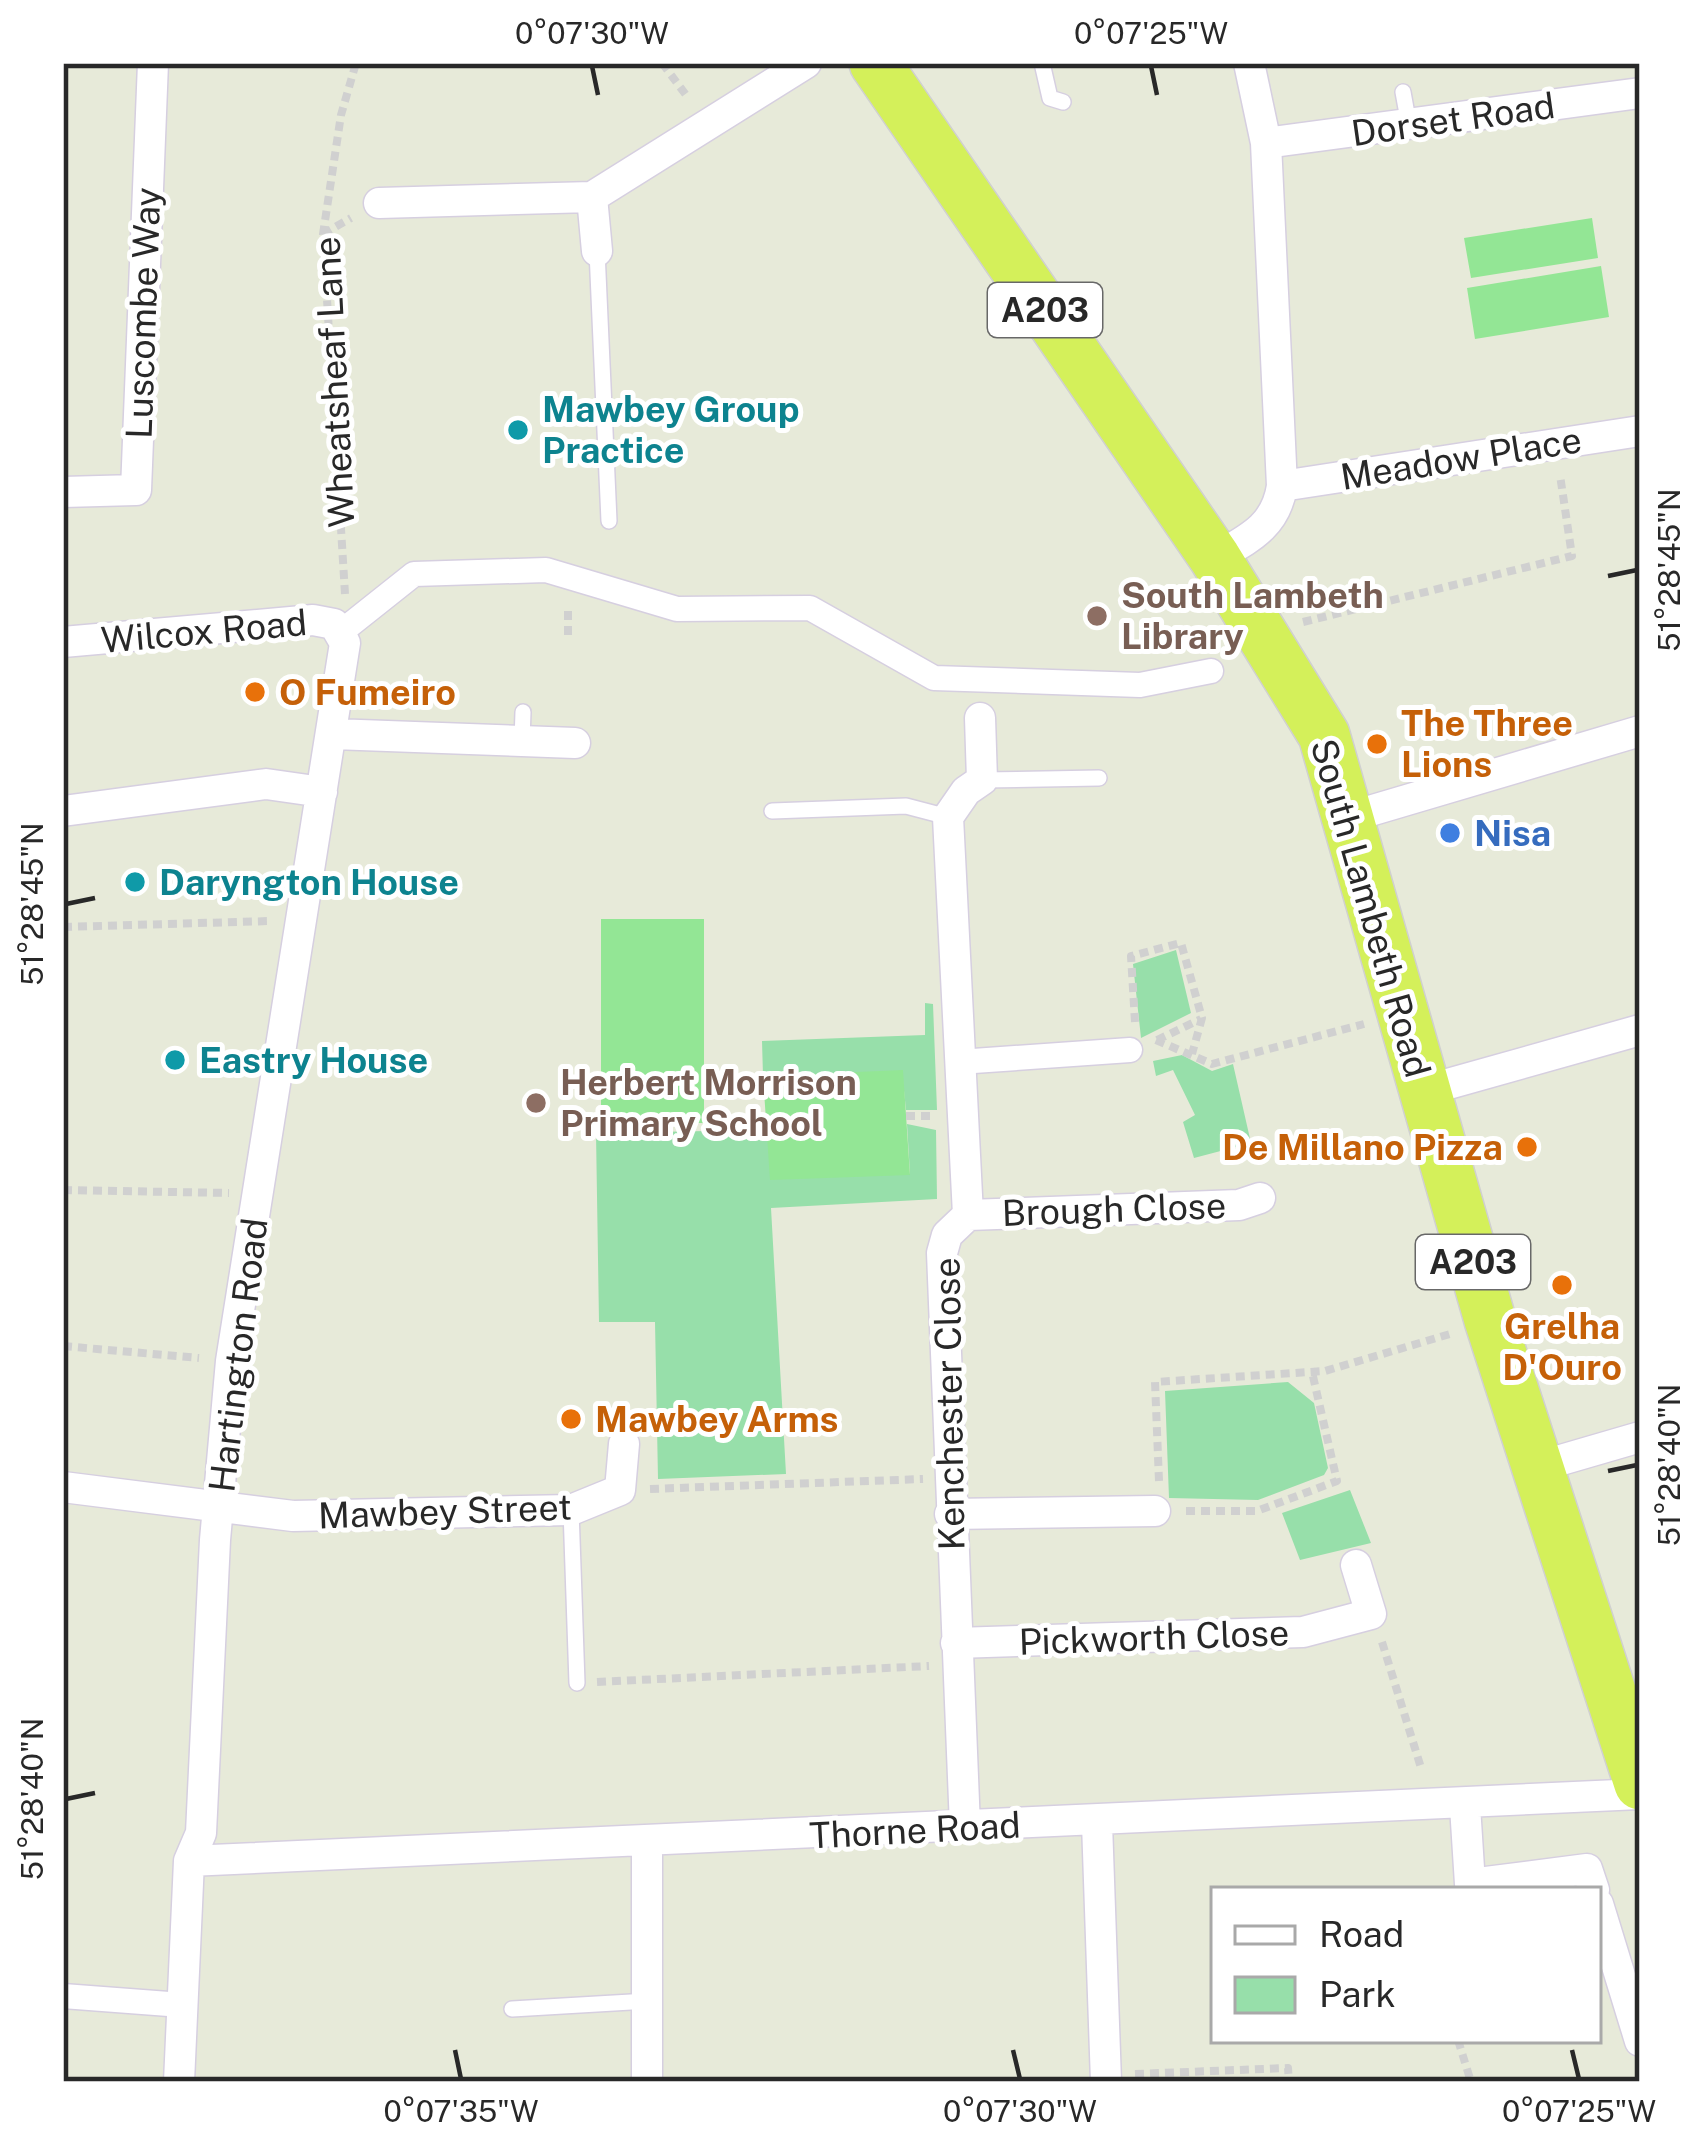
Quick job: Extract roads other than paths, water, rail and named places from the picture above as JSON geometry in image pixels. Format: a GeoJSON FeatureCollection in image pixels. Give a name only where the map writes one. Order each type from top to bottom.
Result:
{"type":"FeatureCollection","features":[{"type":"Feature","properties":{"kind":"highway","name":"South Lambeth Road"},"geometry":{"type":"LineString","coordinates":[[875,63],[1215,558],[1324,735],[1423,1091],[1537,1468],[1640,1784]]}},
{"type":"Feature","properties":{"kind":"street","name":"Luscombe Way"},"geometry":{"type":"LineString","coordinates":[[63,492],[136,490],[153,63]]}},
{"type":"Feature","properties":{"kind":"street"},"geometry":{"type":"LineString","coordinates":[[379,203],[592,197],[806,63]]}},
{"type":"Feature","properties":{"kind":"street"},"geometry":{"type":"LineString","coordinates":[[1215,558],[1259,533],[1273,518],[1282,486],[1267,142],[1249,63]]}},
{"type":"Feature","properties":{"kind":"street","name":"Dorset Road"},"geometry":{"type":"LineString","coordinates":[[1267,142],[1640,93]]}},
{"type":"Feature","properties":{"kind":"street"},"geometry":{"type":"LineString","coordinates":[[592,197],[597,251]]}},
{"type":"Feature","properties":{"kind":"street","name":"Meadow Place"},"geometry":{"type":"LineString","coordinates":[[1282,486],[1640,431]]}},
{"type":"Feature","properties":{"kind":"street"},"geometry":{"type":"LineString","coordinates":[[341,632],[415,574],[546,570],[677,609],[810,608],[934,678],[1140,685],[1211,671]]}},
{"type":"Feature","properties":{"kind":"street","name":"Wilcox Road"},"geometry":{"type":"LineString","coordinates":[[63,642],[313,620],[341,632]]}},
{"type":"Feature","properties":{"kind":"street","name":"Hartington Road"},"geometry":{"type":"LineString","coordinates":[[179,2082],[190,1861],[200,1833],[231,1361],[333,734],[344,657],[341,632]]}},
{"type":"Feature","properties":{"kind":"street"},"geometry":{"type":"LineString","coordinates":[[948,817],[966,791],[982,780],[980,718]]}},
{"type":"Feature","properties":{"kind":"street"},"geometry":{"type":"LineString","coordinates":[[333,734],[522,726],[575,742]]}},
{"type":"Feature","properties":{"kind":"street"},"geometry":{"type":"LineString","coordinates":[[1346,818],[1640,731]]}},
{"type":"Feature","properties":{"kind":"street"},"geometry":{"type":"LineString","coordinates":[[63,811],[266,784],[322,792]]}},
{"type":"Feature","properties":{"kind":"street","name":"Kenchester Close"},"geometry":{"type":"LineString","coordinates":[[948,817],[968,1215],[947,1235],[942,1253],[965,1827]]}},
{"type":"Feature","properties":{"kind":"street"},"geometry":{"type":"LineString","coordinates":[[1423,1091],[1640,1030]]}},
{"type":"Feature","properties":{"kind":"street"},"geometry":{"type":"LineString","coordinates":[[959,1063],[1134,1049]]}},
{"type":"Feature","properties":{"kind":"street","name":"Brough Close"},"geometry":{"type":"LineString","coordinates":[[968,1215],[1239,1205],[1260,1198]]}},
{"type":"Feature","properties":{"kind":"street"},"geometry":{"type":"LineString","coordinates":[[1537,1468],[1640,1437]]}},
{"type":"Feature","properties":{"kind":"street","name":"Mawbey Street"},"geometry":{"type":"LineString","coordinates":[[63,1487],[293,1516],[571,1510],[596,1504],[620,1490],[623,1444]]}},
{"type":"Feature","properties":{"kind":"street"},"geometry":{"type":"LineString","coordinates":[[950,1514],[1155,1511]]}},
{"type":"Feature","properties":{"kind":"street","name":"Pickworth Close"},"geometry":{"type":"LineString","coordinates":[[956,1654],[1304,1632],[1371,1614],[1356,1565]]}},
{"type":"Feature","properties":{"kind":"street","name":"Thorne Road"},"geometry":{"type":"LineString","coordinates":[[190,1861],[1426,1808],[1640,1794]]}},
{"type":"Feature","properties":{"kind":"street"},"geometry":{"type":"LineString","coordinates":[[1465,1806],[1468,1887],[1587,1869],[1593,1887]]}},
{"type":"Feature","properties":{"kind":"street"},"geometry":{"type":"LineString","coordinates":[[1097,1822],[1105,2079]]}},
{"type":"Feature","properties":{"kind":"street"},"geometry":{"type":"LineString","coordinates":[[646,1844],[647,2082]]}},
{"type":"Feature","properties":{"kind":"street"},"geometry":{"type":"LineString","coordinates":[[1601,1914],[1640,2041]]}},
{"type":"Feature","properties":{"kind":"street"},"geometry":{"type":"LineString","coordinates":[[63,1996],[182,2005]]}},
{"type":"Feature","properties":{"kind":"lane"},"geometry":{"type":"LineString","coordinates":[[1042,63],[1050,98],[1064,102]]}},
{"type":"Feature","properties":{"kind":"lane"},"geometry":{"type":"LineString","coordinates":[[1403,92],[1409,125]]}},
{"type":"Feature","properties":{"kind":"lane"},"geometry":{"type":"LineString","coordinates":[[597,251],[609,521]]}},
{"type":"Feature","properties":{"kind":"lane"},"geometry":{"type":"LineString","coordinates":[[982,780],[1100,778]]}},
{"type":"Feature","properties":{"kind":"lane"},"geometry":{"type":"LineString","coordinates":[[772,811],[906,806],[948,817]]}},
{"type":"Feature","properties":{"kind":"lane"},"geometry":{"type":"LineString","coordinates":[[571,1510],[578,1683]]}},
{"type":"Feature","properties":{"kind":"lane"},"geometry":{"type":"LineString","coordinates":[[512,2009],[648,2001]]}},
{"type":"Feature","properties":{"kind":"place","name":"Mawbey Group Practice"},"geometry":{"type":"Point","coordinates":[518,430]}},
{"type":"Feature","properties":{"kind":"place","name":"South Lambeth Library"},"geometry":{"type":"Point","coordinates":[1097,616]}},
{"type":"Feature","properties":{"kind":"place","name":"O Fumeiro"},"geometry":{"type":"Point","coordinates":[255,692]}},
{"type":"Feature","properties":{"kind":"place","name":"The Three Lions"},"geometry":{"type":"Point","coordinates":[1377,744]}},
{"type":"Feature","properties":{"kind":"place","name":"Nisa"},"geometry":{"type":"Point","coordinates":[1450,833]}},
{"type":"Feature","properties":{"kind":"place","name":"Daryngton House"},"geometry":{"type":"Point","coordinates":[135,882]}},
{"type":"Feature","properties":{"kind":"place","name":"Eastry House"},"geometry":{"type":"Point","coordinates":[175,1060]}},
{"type":"Feature","properties":{"kind":"place","name":"Herbert Morrison Primary School"},"geometry":{"type":"Point","coordinates":[536,1103]}},
{"type":"Feature","properties":{"kind":"place","name":"De Millano Pizza"},"geometry":{"type":"Point","coordinates":[1527,1147]}},
{"type":"Feature","properties":{"kind":"place","name":"Grelha D'Ouro"},"geometry":{"type":"Point","coordinates":[1562,1285]}},
{"type":"Feature","properties":{"kind":"place","name":"Mawbey Arms"},"geometry":{"type":"Point","coordinates":[571,1419]}}]}
